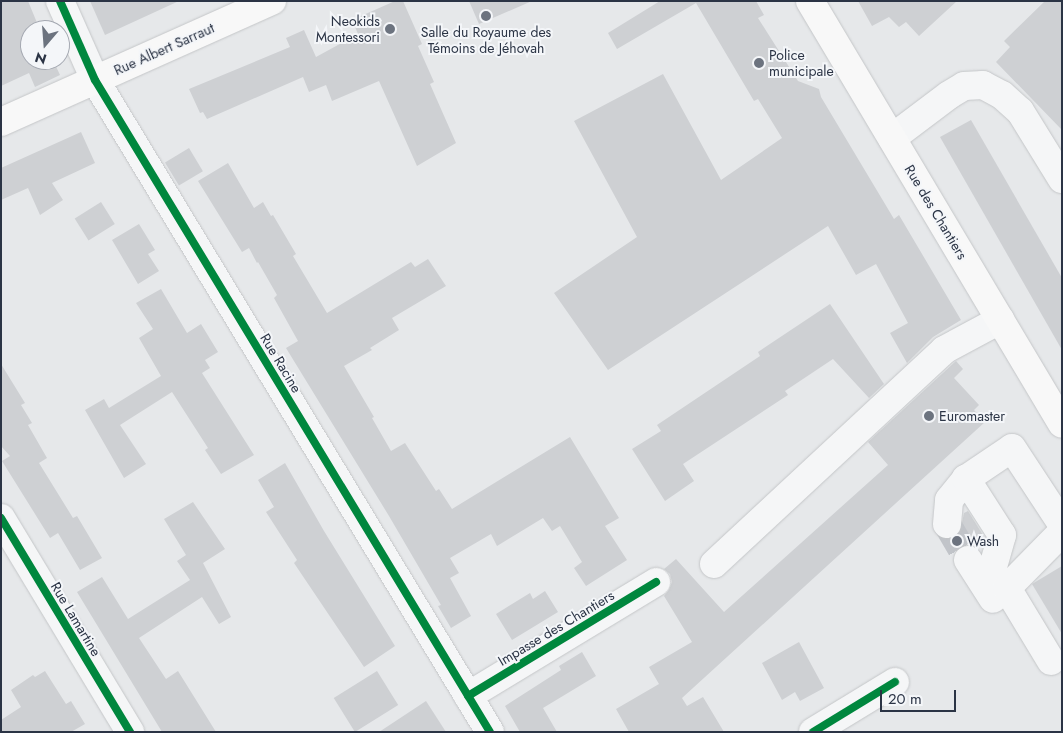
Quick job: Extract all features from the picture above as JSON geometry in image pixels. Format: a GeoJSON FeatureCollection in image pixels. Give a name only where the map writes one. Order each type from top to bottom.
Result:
{"type":"FeatureCollection","features":[{"type":"Feature","properties":{"kind":"main road","name":"Rue Albert Sarraut"},"geometry":{"type":"LineString","coordinates":[[1,122],[272,1]]}},
{"type":"Feature","properties":{"kind":"main road","name":"Rue des Chantiers"},"geometry":{"type":"LineString","coordinates":[[810,1],[1062,424]]}},
{"type":"Feature","properties":{"kind":"street","name":"Rue Racine"},"geometry":{"type":"LineString","coordinates":[[60,1],[95,80],[490,732]]}},
{"type":"Feature","properties":{"kind":"street"},"geometry":{"type":"LineString","coordinates":[[892,138],[964,86],[983,85],[1002,95],[1020,111],[1062,179]]}},
{"type":"Feature","properties":{"kind":"street"},"geometry":{"type":"LineString","coordinates":[[714,564],[944,350],[1000,320]]}},
{"type":"Feature","properties":{"kind":"street"},"geometry":{"type":"LineString","coordinates":[[946,524],[949,500],[966,479],[1012,448],[1062,524]]}},
{"type":"Feature","properties":{"kind":"street"},"geometry":{"type":"LineString","coordinates":[[966,479],[1002,535],[987,588]]}},
{"type":"Feature","properties":{"kind":"street","name":"Rue Lamartine"},"geometry":{"type":"LineString","coordinates":[[1,518],[130,732]]}},
{"type":"Feature","properties":{"kind":"street"},"geometry":{"type":"LineString","coordinates":[[968,560],[987,588],[1034,670],[1056,657],[1008,588],[1062,532]]}},
{"type":"Feature","properties":{"kind":"street","name":"Impasse des Chantiers"},"geometry":{"type":"LineString","coordinates":[[468,696],[656,582]]}},
{"type":"Feature","properties":{"kind":"street"},"geometry":{"type":"LineString","coordinates":[[813,732],[895,682]]}},
{"type":"Feature","properties":{"kind":"building"},"geometry":{"type":"Polygon","coordinates":[[[1,1],[28,1],[36,20],[20,20],[20,70],[58,70],[60,75],[35,87],[29,73],[1,86],[1,1]]]}},
{"type":"Feature","properties":{"kind":"building"},"geometry":{"type":"Polygon","coordinates":[[[90,1],[179,1],[105,35],[90,1]]]}},
{"type":"Feature","properties":{"kind":"building"},"geometry":{"type":"Polygon","coordinates":[[[395,1],[403,1],[422,44],[418,46],[434,82],[430,84],[456,143],[417,166],[379,81],[332,101],[326,85],[309,92],[303,77],[207,119],[203,112],[200,113],[189,89],[290,47],[286,38],[304,30],[316,57],[358,34],[352,20],[395,1]]]}},
{"type":"Feature","properties":{"kind":"building","name":"Salle du Royaume des Témoins de Jéhovah"},"geometry":{"type":"Polygon","coordinates":[[[469,1],[532,1],[479,24],[469,1]]]}},
{"type":"Feature","properties":{"kind":"building"},"geometry":{"type":"Polygon","coordinates":[[[660,1],[756,1],[764,15],[758,18],[798,81],[819,89],[821,97],[894,219],[899,215],[961,320],[933,337],[907,363],[890,333],[908,323],[876,264],[856,275],[828,226],[608,370],[554,293],[637,237],[574,121],[663,74],[721,180],[782,138],[758,99],[754,101],[696,3],[617,49],[608,33],[660,1]]]}},
{"type":"Feature","properties":{"kind":"building"},"geometry":{"type":"Polygon","coordinates":[[[858,1],[957,1],[919,36],[906,22],[899,27],[889,17],[872,26],[858,1]]]}},
{"type":"Feature","properties":{"kind":"building"},"geometry":{"type":"Polygon","coordinates":[[[1045,1],[1062,1],[1062,130],[996,62],[1010,47],[1004,41],[1045,1]]]}},
{"type":"Feature","properties":{"kind":"building"},"geometry":{"type":"Polygon","coordinates":[[[971,120],[1062,278],[1062,350],[940,137],[971,120]]]}},
{"type":"Feature","properties":{"kind":"building"},"geometry":{"type":"Polygon","coordinates":[[[81,132],[95,163],[52,183],[63,200],[40,215],[28,188],[1,200],[1,168],[81,132]]]}},
{"type":"Feature","properties":{"kind":"building"},"geometry":{"type":"Polygon","coordinates":[[[189,148],[203,171],[179,186],[165,162],[189,148]]]}},
{"type":"Feature","properties":{"kind":"building"},"geometry":{"type":"Polygon","coordinates":[[[228,163],[254,208],[263,202],[271,216],[273,215],[296,254],[293,256],[327,313],[411,262],[415,267],[428,259],[446,286],[392,318],[399,330],[370,348],[372,350],[344,366],[374,417],[372,418],[391,451],[405,443],[436,491],[439,489],[452,509],[570,437],[619,518],[605,526],[627,560],[586,586],[574,568],[582,562],[560,526],[552,531],[543,518],[497,546],[491,534],[450,558],[459,573],[450,578],[471,616],[451,628],[438,606],[441,605],[389,516],[286,348],[298,341],[274,298],[277,295],[249,248],[242,252],[198,181],[228,163]]]}},
{"type":"Feature","properties":{"kind":"building"},"geometry":{"type":"Polygon","coordinates":[[[101,202],[115,224],[88,240],[75,218],[101,202]]]}},
{"type":"Feature","properties":{"kind":"building"},"geometry":{"type":"Polygon","coordinates":[[[139,224],[155,250],[148,254],[159,271],[138,284],[112,240],[139,224]]]}},
{"type":"Feature","properties":{"kind":"building"},"geometry":{"type":"Polygon","coordinates":[[[161,289],[187,333],[201,324],[218,352],[205,360],[210,368],[202,373],[254,455],[221,474],[205,450],[208,448],[172,392],[120,425],[146,464],[124,478],[85,410],[104,399],[109,408],[161,376],[139,338],[153,329],[136,303],[161,289]]]}},
{"type":"Feature","properties":{"kind":"building"},"geometry":{"type":"Polygon","coordinates":[[[830,304],[884,384],[869,398],[833,359],[785,391],[788,395],[683,464],[694,481],[665,501],[632,449],[661,431],[657,425],[760,356],[758,352],[830,304]]]}},
{"type":"Feature","properties":{"kind":"building"},"geometry":{"type":"Polygon","coordinates":[[[956,361],[963,369],[954,378],[979,405],[974,410],[985,422],[682,698],[687,706],[703,697],[724,732],[629,732],[616,709],[659,684],[649,667],[692,642],[664,596],[672,582],[670,574],[664,569],[676,559],[724,612],[888,465],[868,442],[956,361]]]}},
{"type":"Feature","properties":{"kind":"building"},"geometry":{"type":"Polygon","coordinates":[[[1,364],[25,403],[21,405],[32,423],[28,425],[47,458],[39,463],[73,518],[77,516],[102,558],[80,570],[58,533],[50,538],[2,461],[10,456],[1,446],[1,364]]]}},
{"type":"Feature","properties":{"kind":"building"},"geometry":{"type":"Polygon","coordinates":[[[285,463],[324,531],[395,646],[364,667],[294,563],[297,560],[266,512],[274,507],[258,480],[285,463]]]}},
{"type":"Feature","properties":{"kind":"building"},"geometry":{"type":"Polygon","coordinates":[[[193,502],[225,549],[203,563],[231,617],[219,624],[202,597],[139,638],[166,679],[178,671],[216,732],[162,732],[77,592],[102,577],[128,619],[190,580],[177,561],[186,555],[164,519],[193,502]]]}},
{"type":"Feature","properties":{"kind":"building"},"geometry":{"type":"Polygon","coordinates":[[[968,511],[983,535],[950,554],[940,538],[953,538],[960,533],[964,513],[968,511]]]}},
{"type":"Feature","properties":{"kind":"building"},"geometry":{"type":"Polygon","coordinates":[[[1062,566],[1062,634],[1032,584],[1062,566]]]}},
{"type":"Feature","properties":{"kind":"building"},"geometry":{"type":"Polygon","coordinates":[[[545,591],[558,612],[512,640],[496,614],[530,593],[533,599],[545,591]]]}},
{"type":"Feature","properties":{"kind":"building"},"geometry":{"type":"Polygon","coordinates":[[[799,642],[824,688],[800,701],[795,692],[782,700],[762,663],[799,642]]]}},
{"type":"Feature","properties":{"kind":"building"},"geometry":{"type":"Polygon","coordinates":[[[582,652],[596,676],[543,708],[557,732],[520,732],[505,706],[561,670],[559,666],[582,652]]]}},
{"type":"Feature","properties":{"kind":"building"},"geometry":{"type":"Polygon","coordinates":[[[45,671],[66,704],[71,701],[85,724],[71,732],[1,732],[1,720],[21,707],[11,690],[33,675],[35,677],[45,671]]]}},
{"type":"Feature","properties":{"kind":"building"},"geometry":{"type":"Polygon","coordinates":[[[377,671],[398,705],[355,732],[334,698],[377,671]]]}},
{"type":"Feature","properties":{"kind":"building"},"geometry":{"type":"Polygon","coordinates":[[[426,701],[446,732],[379,732],[426,701]]]}},
{"type":"Feature","properties":{"kind":"tunnel"},"geometry":{"type":"LineString","coordinates":[[947,524],[968,560]]}},
{"type":"Feature","properties":{"kind":"cycle path"},"geometry":{"type":"LineString","coordinates":[[60,1],[95,80],[490,732]]}},
{"type":"Feature","properties":{"kind":"cycle path"},"geometry":{"type":"LineString","coordinates":[[1,518],[130,732]]}},
{"type":"Feature","properties":{"kind":"cycle path"},"geometry":{"type":"LineString","coordinates":[[468,696],[656,582]]}},
{"type":"Feature","properties":{"kind":"cycle path"},"geometry":{"type":"LineString","coordinates":[[813,732],[895,682]]}},
{"type":"Feature","properties":{"kind":"place","name":"Salle du Royaume des Témoins de Jéhovah"},"geometry":{"type":"Point","coordinates":[486,16]}},
{"type":"Feature","properties":{"kind":"place","name":"Neokids Montessori"},"geometry":{"type":"Point","coordinates":[390,29]}},
{"type":"Feature","properties":{"kind":"place","name":"Police municipale"},"geometry":{"type":"Point","coordinates":[759,63]}},
{"type":"Feature","properties":{"kind":"place","name":"Euromaster"},"geometry":{"type":"Point","coordinates":[929,416]}},
{"type":"Feature","properties":{"kind":"place","name":"Wash"},"geometry":{"type":"Point","coordinates":[957,541]}}]}
